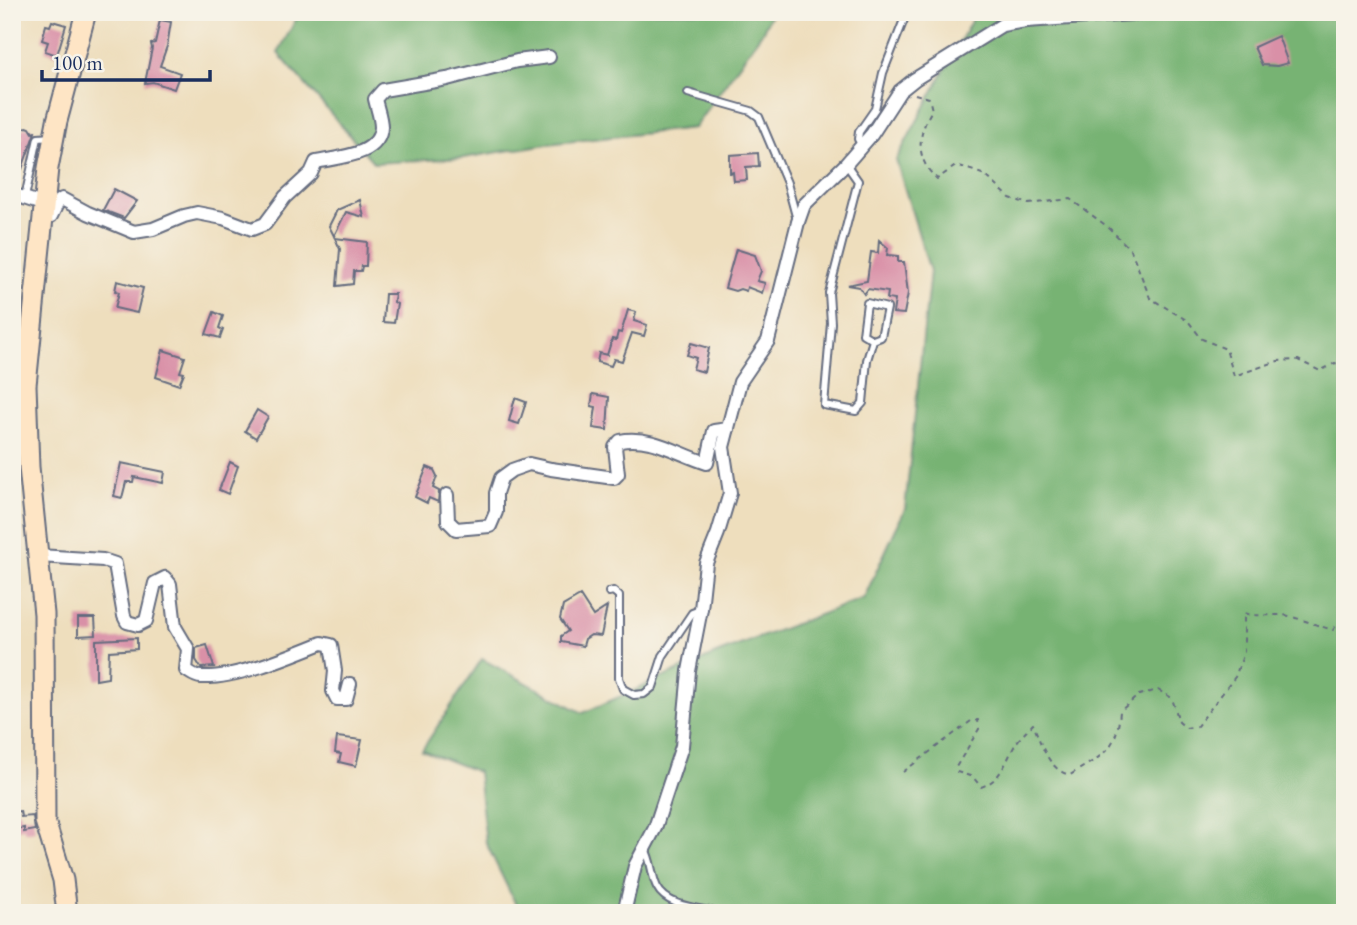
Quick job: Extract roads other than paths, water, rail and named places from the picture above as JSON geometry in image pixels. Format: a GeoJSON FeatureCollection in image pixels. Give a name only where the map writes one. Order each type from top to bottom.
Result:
{"type":"FeatureCollection","features":[{"type":"Feature","properties":{"kind":"main road"},"geometry":{"type":"LineString","coordinates":[[67,913],[64,880],[46,821],[44,614],[29,467],[26,385],[48,168],[86,12]]}},
{"type":"Feature","properties":{"kind":"street"},"geometry":{"type":"LineString","coordinates":[[624,913],[635,866],[656,828],[682,746],[689,671],[701,609],[706,563],[730,493],[723,447],[740,382],[768,341],[804,205],[862,146],[900,91],[1002,26],[1026,21],[1162,12]]}},
{"type":"Feature","properties":{"kind":"street"},"geometry":{"type":"LineString","coordinates":[[18,196],[51,216],[58,202],[62,200],[134,232],[153,229],[197,213],[223,218],[252,229],[265,224],[285,197],[311,173],[316,162],[369,150],[378,139],[381,127],[375,99],[383,90],[447,79],[517,61],[549,57]]}},
{"type":"Feature","properties":{"kind":"street"},"geometry":{"type":"LineString","coordinates":[[447,495],[448,521],[456,529],[490,526],[496,512],[496,493],[501,478],[512,470],[529,464],[614,478],[618,474],[615,447],[620,441],[632,439],[666,446],[707,463],[714,431],[728,429]]}},
{"type":"Feature","properties":{"kind":"street"},"geometry":{"type":"LineString","coordinates":[[39,556],[103,560],[115,564],[124,616],[127,622],[138,625],[146,621],[155,583],[165,579],[170,584],[175,627],[188,649],[186,670],[198,677],[226,674],[265,664],[322,643],[331,645],[335,671],[333,691],[337,699],[346,699],[351,684]]}},
{"type":"Feature","properties":{"kind":"lane"},"geometry":{"type":"LineString","coordinates":[[862,146],[858,139],[859,132],[875,109],[883,73],[906,12]]}},
{"type":"Feature","properties":{"kind":"lane"},"geometry":{"type":"LineString","coordinates":[[688,93],[751,111],[759,117],[787,183],[798,222]]}},
{"type":"Feature","properties":{"kind":"lane"},"geometry":{"type":"LineString","coordinates":[[18,196],[38,138],[54,137]]}},
{"type":"Feature","properties":{"kind":"lane"},"geometry":{"type":"LineString","coordinates":[[846,164],[858,181],[829,293],[831,323],[824,405],[856,411],[863,403],[867,360],[873,340]]}},
{"type":"Feature","properties":{"kind":"lane"},"geometry":{"type":"LineString","coordinates":[[867,303],[887,308],[881,337],[873,340],[863,334],[867,303]]}},
{"type":"Feature","properties":{"kind":"lane"},"geometry":{"type":"LineString","coordinates":[[609,592],[613,591],[619,596],[619,678],[623,689],[634,695],[644,694],[653,687],[663,656],[692,613],[701,609]]}},
{"type":"Feature","properties":{"kind":"lane"},"geometry":{"type":"LineString","coordinates":[[644,847],[650,858],[657,888],[675,903],[719,913]]}}]}
